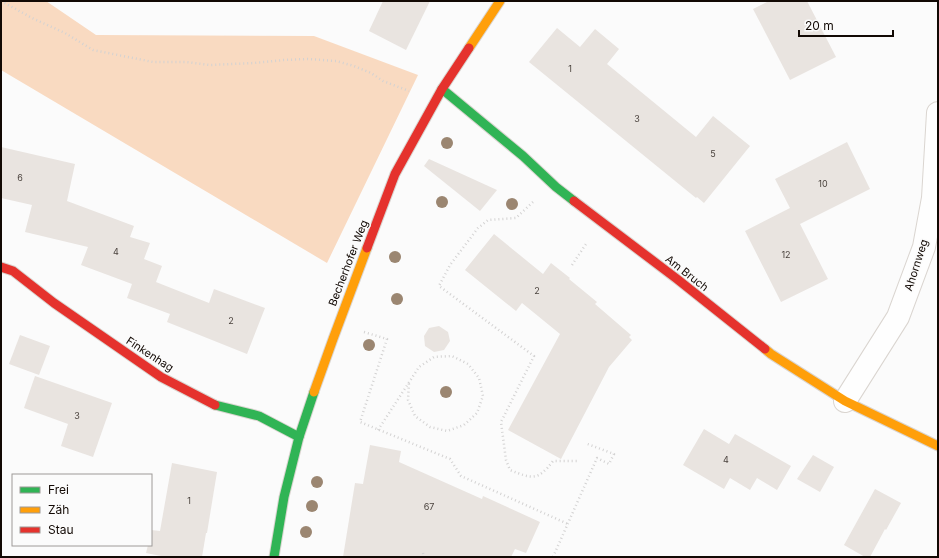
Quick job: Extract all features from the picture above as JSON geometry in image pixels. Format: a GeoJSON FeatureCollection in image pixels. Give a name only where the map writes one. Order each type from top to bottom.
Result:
{"type":"FeatureCollection","features":[{"type":"Feature","properties":{"kind":"street","name":"Becherhofer Weg"},"geometry":{"type":"LineString","coordinates":[[274,557],[284,497],[299,437],[333,339],[395,174],[442,89],[500,1]]}},
{"type":"Feature","properties":{"kind":"street","name":"Am Bruch"},"geometry":{"type":"LineString","coordinates":[[442,89],[523,156],[556,187],[677,279],[771,354],[845,401],[938,446]]}},
{"type":"Feature","properties":{"kind":"street","name":"Ahornweg"},"geometry":{"type":"LineString","coordinates":[[845,401],[898,317],[924,247],[933,198],[938,113]]}},
{"type":"Feature","properties":{"kind":"street","name":"Finkenhag"},"geometry":{"type":"LineString","coordinates":[[1,266],[13,271],[54,303],[161,376],[214,405],[259,416],[299,437]]}},
{"type":"Feature","properties":{"kind":"path"},"geometry":{"type":"LineString","coordinates":[[1,1],[34,19],[65,33],[93,50],[153,62],[186,62],[210,65],[308,59],[336,61],[354,66],[371,73],[382,81],[410,91]]}},
{"type":"Feature","properties":{"kind":"path"},"geometry":{"type":"LineString","coordinates":[[537,198],[516,218],[488,220],[478,228],[450,265],[439,286],[534,356],[501,422],[506,460],[510,470],[527,477],[538,476],[547,469],[553,461],[577,461]]}},
{"type":"Feature","properties":{"kind":"path"},"geometry":{"type":"LineString","coordinates":[[572,265],[589,240]]}},
{"type":"Feature","properties":{"kind":"path"},"geometry":{"type":"LineString","coordinates":[[358,330],[387,339],[360,422],[450,459],[462,476],[568,524]]}},
{"type":"Feature","properties":{"kind":"path"},"geometry":{"type":"LineString","coordinates":[[378,430],[419,366],[434,357],[452,356],[468,364],[479,378],[483,396],[477,413],[464,426],[447,431],[430,427],[415,416],[408,400],[409,382]]}},
{"type":"Feature","properties":{"kind":"path"},"geometry":{"type":"LineString","coordinates":[[553,557],[597,458],[609,464],[614,454],[585,443]]}},
{"type":"Feature","properties":{"kind":"shaded area"},"geometry":{"type":"Polygon","coordinates":[[[1,1],[46,1],[96,35],[314,36],[418,75],[327,263],[1,70],[1,1]]]}},
{"type":"Feature","properties":{"kind":"building"},"geometry":{"type":"Polygon","coordinates":[[[383,1],[430,1],[406,50],[369,31],[383,1]]]}},
{"type":"Feature","properties":{"kind":"building"},"geometry":{"type":"Polygon","coordinates":[[[769,1],[807,1],[836,57],[790,80],[753,9],[769,1]]]}},
{"type":"Feature","properties":{"kind":"building"},"geometry":{"type":"Polygon","coordinates":[[[557,28],[580,47],[595,29],[619,49],[607,64],[696,137],[713,116],[750,146],[704,203],[529,62],[557,28]]]}},
{"type":"Feature","properties":{"kind":"building"},"geometry":{"type":"Polygon","coordinates":[[[847,142],[870,189],[800,224],[828,279],[781,302],[745,231],[790,208],[775,179],[847,142]]]}},
{"type":"Feature","properties":{"kind":"building"},"geometry":{"type":"Polygon","coordinates":[[[1,147],[75,164],[67,201],[134,226],[130,237],[150,243],[144,259],[162,266],[156,282],[209,303],[214,289],[265,308],[247,354],[167,322],[170,314],[127,298],[132,284],[81,265],[88,247],[25,232],[32,205],[1,198],[1,147]]]}},
{"type":"Feature","properties":{"kind":"building"},"geometry":{"type":"Polygon","coordinates":[[[429,159],[497,190],[480,211],[424,166],[429,159]]]}},
{"type":"Feature","properties":{"kind":"building"},"geometry":{"type":"Polygon","coordinates":[[[494,234],[543,274],[551,263],[597,302],[595,304],[631,335],[629,337],[632,340],[609,367],[561,459],[508,430],[560,334],[522,303],[516,311],[465,270],[494,234]]]}},
{"type":"Feature","properties":{"kind":"building"},"geometry":{"type":"Polygon","coordinates":[[[439,326],[448,332],[450,341],[444,350],[434,352],[425,346],[424,336],[429,328],[439,326]]]}},
{"type":"Feature","properties":{"kind":"building"},"geometry":{"type":"Polygon","coordinates":[[[20,335],[50,346],[39,375],[9,364],[20,335]]]}},
{"type":"Feature","properties":{"kind":"building"},"geometry":{"type":"Polygon","coordinates":[[[35,376],[112,403],[93,457],[61,446],[68,424],[24,408],[35,376]]]}},
{"type":"Feature","properties":{"kind":"building"},"geometry":{"type":"Polygon","coordinates":[[[704,429],[729,444],[735,434],[791,466],[777,490],[757,478],[750,490],[730,478],[724,489],[683,465],[704,429]]]}},
{"type":"Feature","properties":{"kind":"building"},"geometry":{"type":"Polygon","coordinates":[[[370,445],[401,451],[399,462],[482,499],[483,496],[540,522],[526,553],[515,549],[511,557],[343,557],[355,483],[363,484],[370,445]]]}},
{"type":"Feature","properties":{"kind":"building"},"geometry":{"type":"Polygon","coordinates":[[[813,455],[834,467],[820,492],[797,479],[813,455]]]}},
{"type":"Feature","properties":{"kind":"building"},"geometry":{"type":"Polygon","coordinates":[[[172,463],[217,472],[202,557],[166,557],[146,553],[148,546],[152,546],[152,530],[160,531],[172,463]]]}},
{"type":"Feature","properties":{"kind":"building"},"geometry":{"type":"Polygon","coordinates":[[[875,489],[901,503],[870,557],[865,557],[844,545],[875,489]]]}},
{"type":"Feature","properties":{"kind":"traffic: fast"},"geometry":{"type":"LineString","coordinates":[[442,89],[523,156],[556,187],[574,201]]}},
{"type":"Feature","properties":{"kind":"traffic: fast"},"geometry":{"type":"LineString","coordinates":[[274,557],[284,497],[299,437],[314,392]]}},
{"type":"Feature","properties":{"kind":"traffic: fast"},"geometry":{"type":"LineString","coordinates":[[215,405],[259,416],[299,437]]}},
{"type":"Feature","properties":{"kind":"traffic: slow"},"geometry":{"type":"LineString","coordinates":[[469,48],[500,1]]}},
{"type":"Feature","properties":{"kind":"traffic: slow"},"geometry":{"type":"LineString","coordinates":[[314,392],[367,248]]}},
{"type":"Feature","properties":{"kind":"traffic: slow"},"geometry":{"type":"LineString","coordinates":[[765,349],[845,401],[938,446]]}},
{"type":"Feature","properties":{"kind":"traffic: jam"},"geometry":{"type":"LineString","coordinates":[[367,248],[395,174],[442,89],[469,48]]}},
{"type":"Feature","properties":{"kind":"traffic: jam"},"geometry":{"type":"LineString","coordinates":[[574,201],[677,279],[765,349]]}},
{"type":"Feature","properties":{"kind":"traffic: jam"},"geometry":{"type":"LineString","coordinates":[[1,267],[13,271],[54,303],[161,377],[215,405]]}}]}
